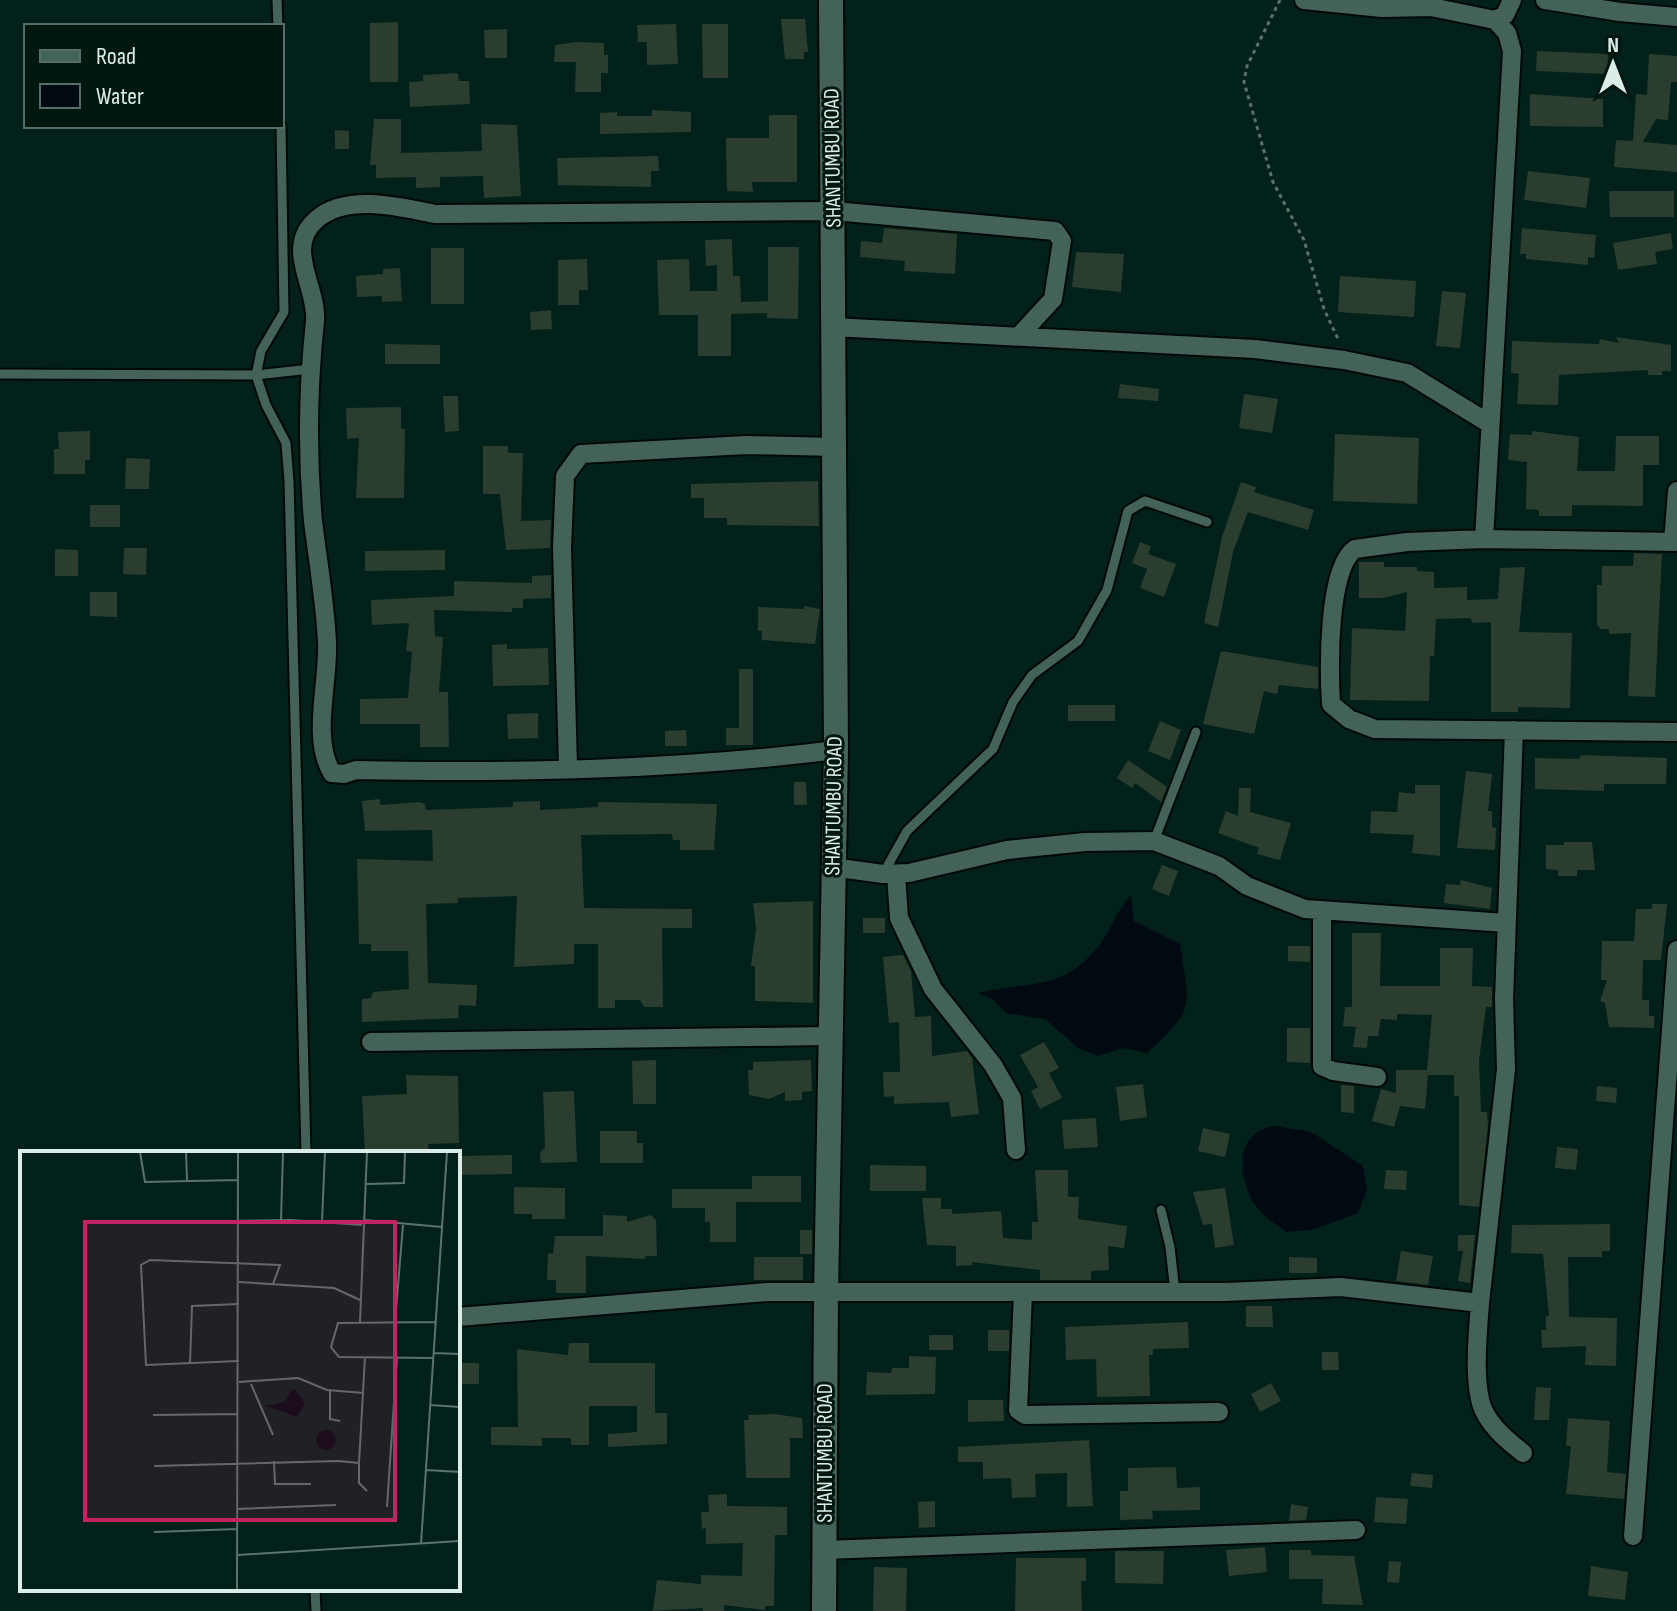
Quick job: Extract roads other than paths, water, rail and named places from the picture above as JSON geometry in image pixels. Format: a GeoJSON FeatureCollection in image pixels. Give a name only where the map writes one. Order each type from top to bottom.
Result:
{"type":"FeatureCollection","features":[{"type":"Feature","properties":{"kind":"street","name":"SHANTUMBU ROAD"},"geometry":{"type":"LineString","coordinates":[[824,1611],[829,1036],[836,750],[831,0]]}},
{"type":"Feature","properties":{"kind":"street"},"geometry":{"type":"LineString","coordinates":[[1304,0],[1382,8],[1450,9],[1495,20],[1507,33],[1512,51],[1484,539]]}},
{"type":"Feature","properties":{"kind":"street"},"geometry":{"type":"LineString","coordinates":[[1495,20],[1505,15],[1512,0]]}},
{"type":"Feature","properties":{"kind":"street"},"geometry":{"type":"LineString","coordinates":[[1545,0],[1677,17]]}},
{"type":"Feature","properties":{"kind":"street"},"geometry":{"type":"LineString","coordinates":[[836,750],[619,770],[568,767],[332,773],[324,751],[327,644],[313,520],[310,369],[316,305],[300,251],[317,218],[351,205],[398,207],[435,214],[834,211],[1060,234],[1053,299],[1019,336]]}},
{"type":"Feature","properties":{"kind":"street"},"geometry":{"type":"LineString","coordinates":[[833,327],[1255,349],[1344,360],[1407,373],[1490,424]]}},
{"type":"Feature","properties":{"kind":"street"},"geometry":{"type":"LineString","coordinates":[[568,767],[562,549],[565,476],[581,454],[746,445],[835,447]]}},
{"type":"Feature","properties":{"kind":"street"},"geometry":{"type":"LineString","coordinates":[[1677,491],[1675,542],[1484,539],[1366,546],[1348,554],[1342,564],[1335,602],[1329,677],[1331,704],[1349,719],[1375,729],[1677,732]]}},
{"type":"Feature","properties":{"kind":"street"},"geometry":{"type":"LineString","coordinates":[[1514,730],[1506,923],[1506,1069],[1476,1340],[1482,1409],[1491,1424],[1523,1453]]}},
{"type":"Feature","properties":{"kind":"street"},"geometry":{"type":"LineString","coordinates":[[832,867],[890,874],[1007,850],[1085,842],[1154,841],[1219,866],[1247,886],[1322,913],[1506,923]]}},
{"type":"Feature","properties":{"kind":"street"},"geometry":{"type":"LineString","coordinates":[[890,874],[899,918],[933,989],[993,1065],[1012,1098],[1016,1150]]}},
{"type":"Feature","properties":{"kind":"street"},"geometry":{"type":"LineString","coordinates":[[1322,913],[1322,1066],[1333,1071],[1377,1077]]}},
{"type":"Feature","properties":{"kind":"street"},"geometry":{"type":"LineString","coordinates":[[1633,1536],[1677,950]]}},
{"type":"Feature","properties":{"kind":"street"},"geometry":{"type":"LineString","coordinates":[[371,1042],[829,1036]]}},
{"type":"Feature","properties":{"kind":"street"},"geometry":{"type":"LineString","coordinates":[[460,1317],[539,1313],[650,1299],[768,1292],[1175,1292],[1341,1287],[1480,1303]]}},
{"type":"Feature","properties":{"kind":"street"},"geometry":{"type":"LineString","coordinates":[[1023,1293],[1018,1410],[1025,1415],[1219,1412]]}},
{"type":"Feature","properties":{"kind":"street"},"geometry":{"type":"LineString","coordinates":[[825,1550],[1356,1530]]}},
{"type":"Feature","properties":{"kind":"lane"},"geometry":{"type":"LineString","coordinates":[[277,0],[278,24]]}},
{"type":"Feature","properties":{"kind":"lane"},"geometry":{"type":"LineString","coordinates":[[281,128],[284,312],[261,351],[256,375],[266,405],[286,443],[288,469],[306,1151]]}},
{"type":"Feature","properties":{"kind":"lane"},"geometry":{"type":"LineString","coordinates":[[0,374],[256,375],[310,369]]}},
{"type":"Feature","properties":{"kind":"lane"},"geometry":{"type":"LineString","coordinates":[[890,874],[907,831],[993,749],[1013,702],[1032,675],[1078,641],[1107,590],[1128,511],[1145,501],[1207,522]]}},
{"type":"Feature","properties":{"kind":"lane"},"geometry":{"type":"LineString","coordinates":[[1154,841],[1196,732]]}},
{"type":"Feature","properties":{"kind":"lane"},"geometry":{"type":"LineString","coordinates":[[1161,1210],[1170,1247],[1175,1292]]}},
{"type":"Feature","properties":{"kind":"lane"},"geometry":{"type":"LineString","coordinates":[[315,1591],[316,1611]]}},
{"type":"Feature","properties":{"kind":"water"},"geometry":{"type":"Polygon","coordinates":[[[1131,895],[1134,921],[1180,944],[1186,982],[1186,1005],[1182,1015],[1147,1053],[1123,1048],[1098,1056],[1078,1048],[1045,1019],[1006,1013],[994,1000],[978,993],[1046,982],[1074,969],[1101,943],[1131,895]]]}},
{"type":"Feature","properties":{"kind":"water"},"geometry":{"type":"Polygon","coordinates":[[[1275,1126],[1311,1132],[1363,1166],[1367,1190],[1358,1213],[1315,1229],[1287,1232],[1260,1211],[1244,1178],[1243,1155],[1253,1135],[1275,1126]]]}}]}
